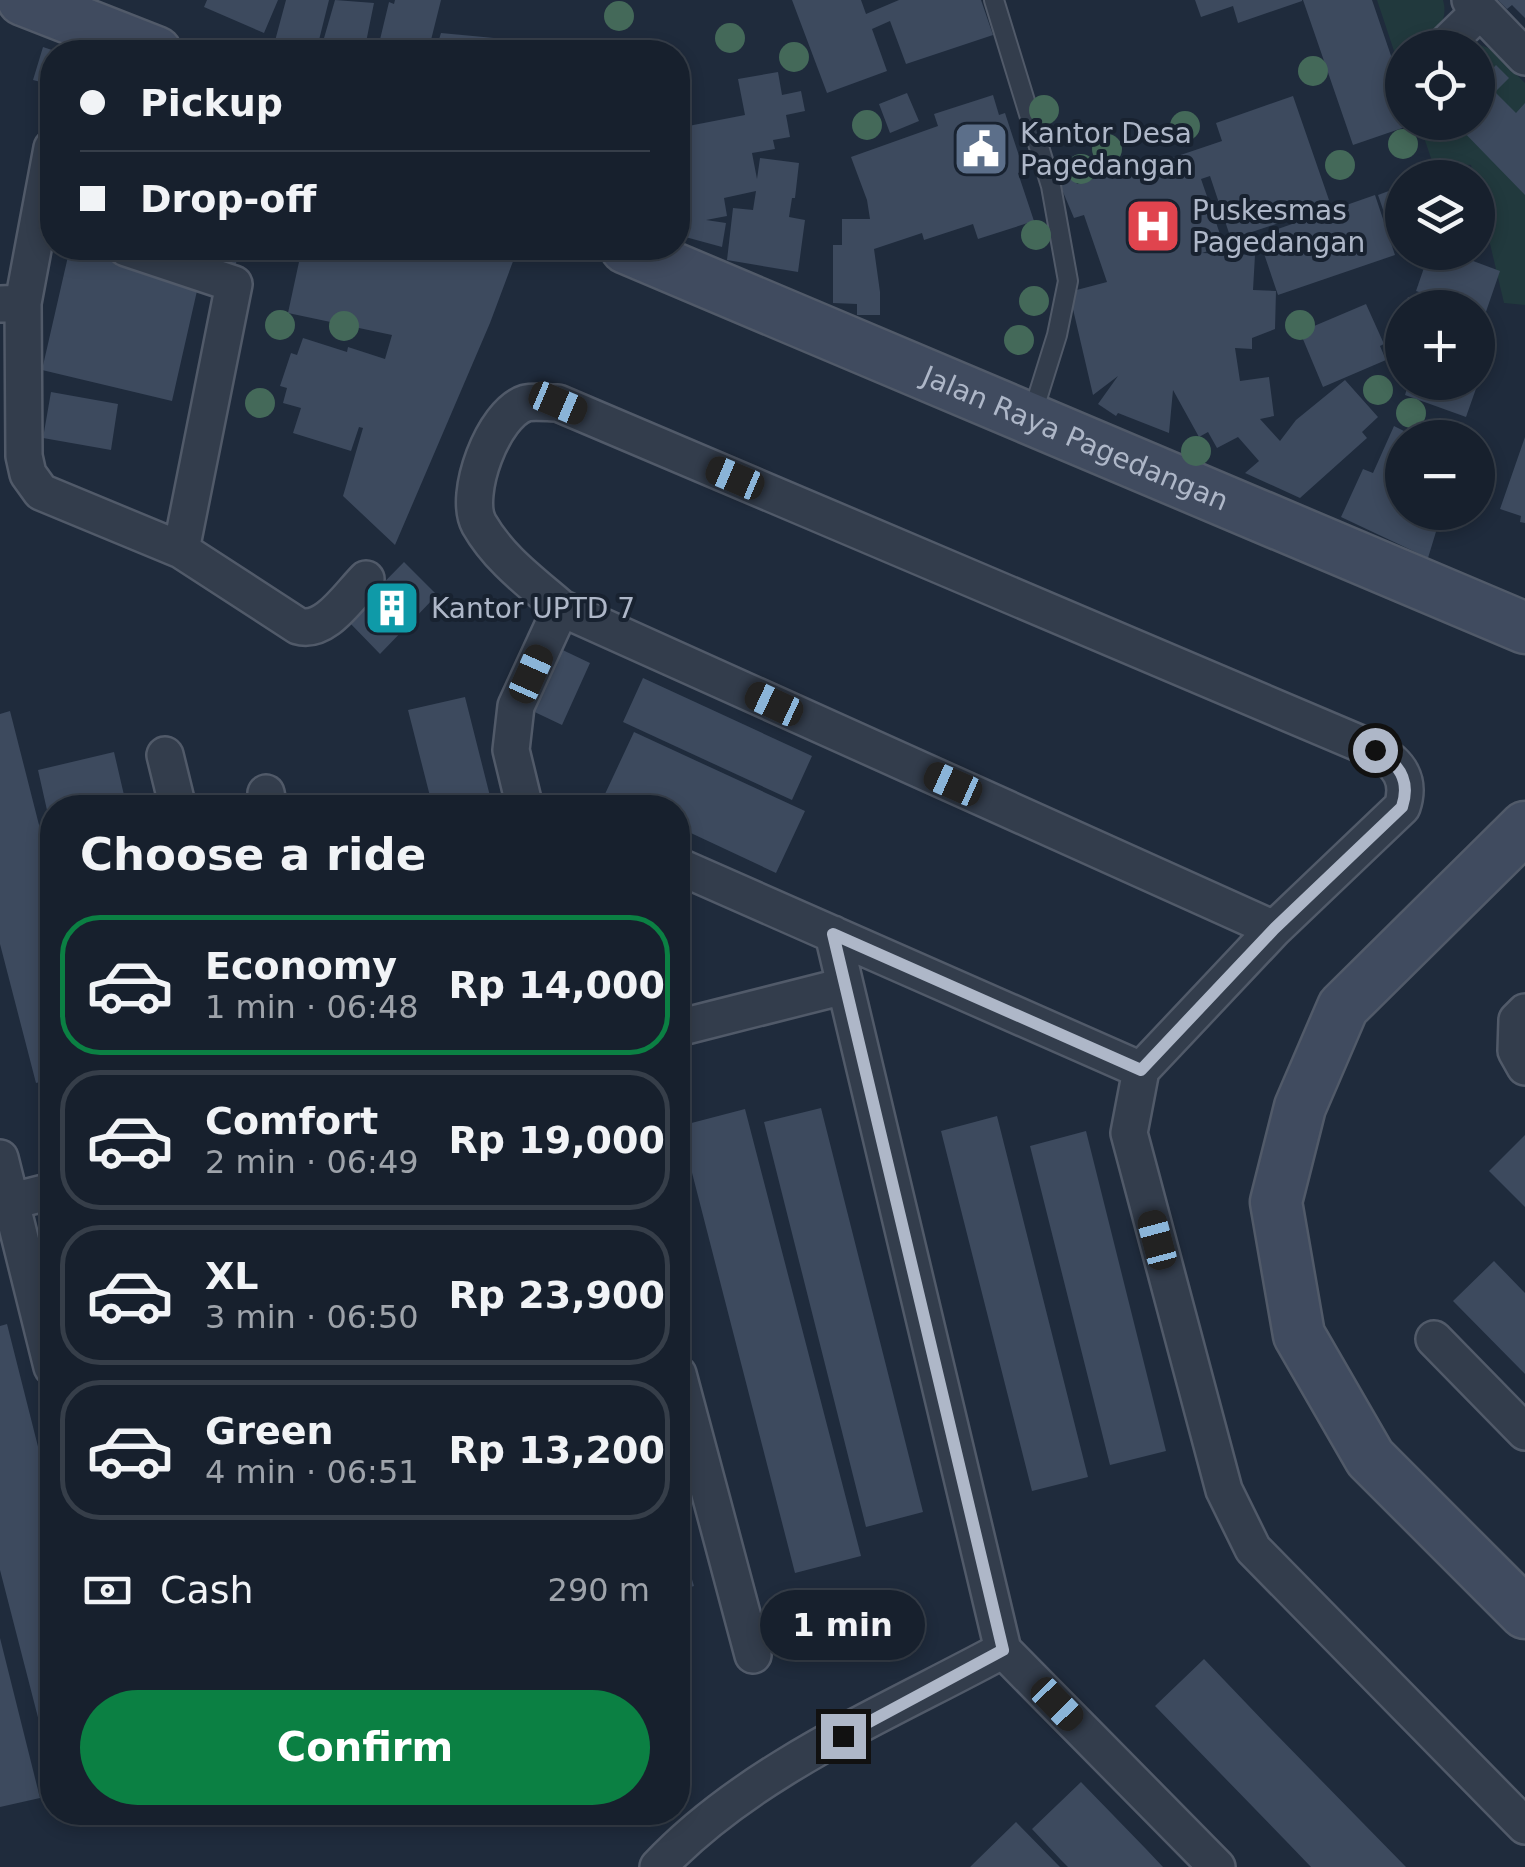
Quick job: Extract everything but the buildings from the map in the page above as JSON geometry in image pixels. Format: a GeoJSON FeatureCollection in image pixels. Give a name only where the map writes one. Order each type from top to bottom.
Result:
{"type":"FeatureCollection","features":[{"type":"Feature","properties":{"kind":"street"},"geometry":{"type":"LineString","coordinates":[[23,0],[75,38]]}},
{"type":"Feature","properties":{"kind":"street"},"geometry":{"type":"LineString","coordinates":[[1456,30],[1475,5],[1525,57]]}},
{"type":"Feature","properties":{"kind":"street"},"geometry":{"type":"LineString","coordinates":[[40,233],[11,304],[24,456],[28,474],[41,492],[181,550],[308,629],[319,626],[366,579]]}},
{"type":"Feature","properties":{"kind":"street"},"geometry":{"type":"LineString","coordinates":[[162,260],[234,284],[181,550]]}},
{"type":"Feature","properties":{"kind":"street","name":"Jalan Raya Pagedangan"},"geometry":{"type":"LineString","coordinates":[[654,260],[1525,628]]}},
{"type":"Feature","properties":{"kind":"street"},"geometry":{"type":"LineString","coordinates":[[1274,929],[560,608],[504,559],[476,520],[476,478],[500,423],[525,403],[558,403],[1391,759],[1403,774],[1406,793],[1402,807],[1274,929],[1141,1070],[1128,1132],[1224,1490],[1253,1550],[1525,1826]]}},
{"type":"Feature","properties":{"kind":"street"},"geometry":{"type":"LineString","coordinates":[[527,795],[512,750],[516,706],[560,608]]}},
{"type":"Feature","properties":{"kind":"street"},"geometry":{"type":"LineString","coordinates":[[165,755],[175,795]]}},
{"type":"Feature","properties":{"kind":"street"},"geometry":{"type":"LineString","coordinates":[[1525,827],[1342,1006],[1300,1107],[1276,1202],[1299,1335],[1370,1458],[1525,1613]]}},
{"type":"Feature","properties":{"kind":"street"},"geometry":{"type":"LineString","coordinates":[[690,871],[1141,1070]]}},
{"type":"Feature","properties":{"kind":"street"},"geometry":{"type":"LineString","coordinates":[[833,934],[1003,1650],[1217,1867]]}},
{"type":"Feature","properties":{"kind":"street"},"geometry":{"type":"LineString","coordinates":[[690,1025],[844,986]]}},
{"type":"Feature","properties":{"kind":"street"},"geometry":{"type":"LineString","coordinates":[[1525,1012],[1517,1020],[1516,1051],[1525,1066]]}},
{"type":"Feature","properties":{"kind":"street"},"geometry":{"type":"LineString","coordinates":[[0,1158],[5,1203],[40,1324]]}},
{"type":"Feature","properties":{"kind":"street"},"geometry":{"type":"LineString","coordinates":[[5,1203],[40,1194]]}},
{"type":"Feature","properties":{"kind":"street"},"geometry":{"type":"LineString","coordinates":[[1434,1339],[1525,1432]]}},
{"type":"Feature","properties":{"kind":"street"},"geometry":{"type":"LineString","coordinates":[[690,1419],[753,1655]]}},
{"type":"Feature","properties":{"kind":"street"},"geometry":{"type":"LineString","coordinates":[[658,1867],[684,1839],[779,1770],[1003,1650]]}},
{"type":"Feature","properties":{"kind":"lane"},"geometry":{"type":"LineString","coordinates":[[994,0],[1051,186],[1068,281],[1058,335],[1030,420]]}},
{"type":"Feature","properties":{"kind":"green space"},"geometry":{"type":"Polygon","coordinates":[[[1377,0],[1443,0],[1442,22],[1437,30],[1387,30],[1377,0]]]}},
{"type":"Feature","properties":{"kind":"green space"},"geometry":{"type":"Polygon","coordinates":[[[1495,53],[1525,83],[1525,305],[1504,303],[1495,265],[1495,160],[1432,160],[1425,140],[1495,140],[1495,53]]]}},
{"type":"Feature","properties":{"kind":"place","name":"Kantor Desa Pagedangan"},"geometry":{"type":"Point","coordinates":[981,149]}},
{"type":"Feature","properties":{"kind":"place","name":"Puskesmas Pagedangan"},"geometry":{"type":"Point","coordinates":[1153,226]}},
{"type":"Feature","properties":{"kind":"place","name":"Kantor UPTD 7"},"geometry":{"type":"Point","coordinates":[392,608]}},
{"type":"Feature","properties":{"kind":"route"},"geometry":{"type":"LineString","coordinates":[[843,1736],[1003,1650],[833,934],[1141,1070],[1274,929],[1402,807],[1406,793],[1403,774],[1391,759],[1375,750]]}}]}
